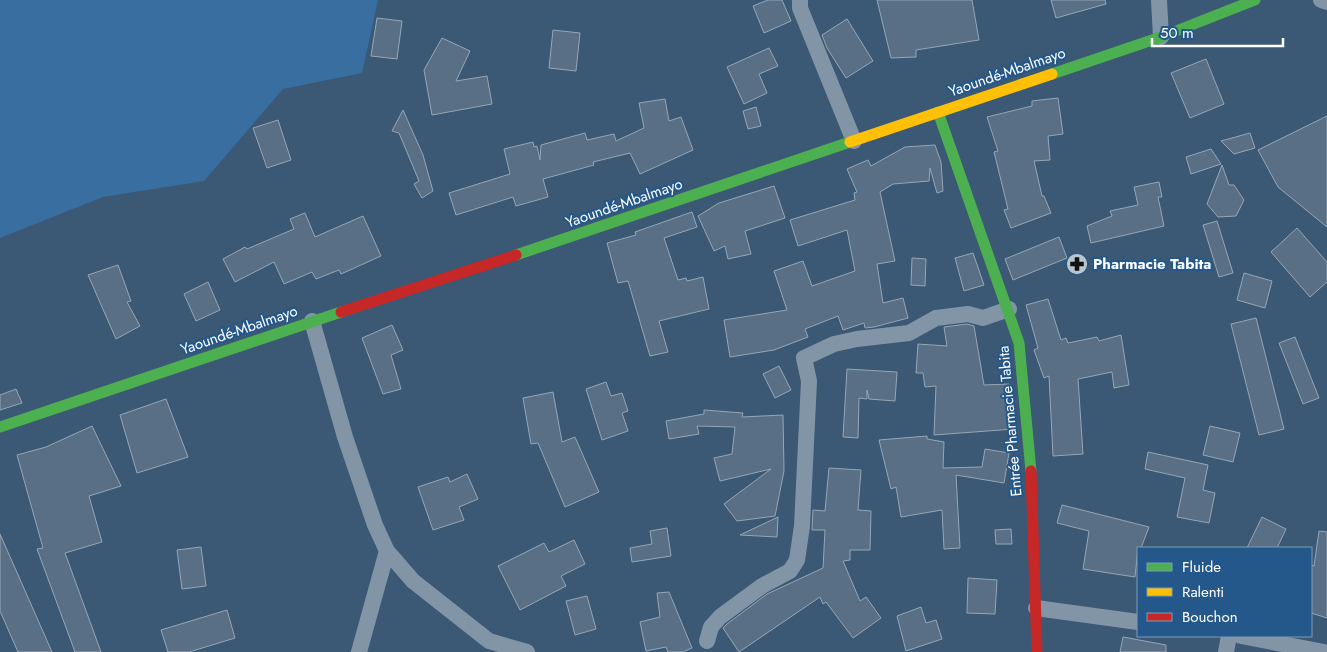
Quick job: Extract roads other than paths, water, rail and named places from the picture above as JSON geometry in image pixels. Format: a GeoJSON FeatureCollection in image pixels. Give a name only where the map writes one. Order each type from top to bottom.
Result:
{"type":"FeatureCollection","features":[{"type":"Feature","properties":{"kind":"main road","name":"Yaoundé-Mbalmayo"},"geometry":{"type":"LineString","coordinates":[[0,427],[312,320],[577,235],[1161,37],[1255,0]]}},
{"type":"Feature","properties":{"kind":"main road","name":"Entrée Pharmacie Tabita"},"geometry":{"type":"LineString","coordinates":[[938,112],[1009,309],[1019,343],[1031,464],[1037,652]]}},
{"type":"Feature","properties":{"kind":"street"},"geometry":{"type":"LineString","coordinates":[[800,0],[800,8],[854,141]]}},
{"type":"Feature","properties":{"kind":"street"},"geometry":{"type":"LineString","coordinates":[[1159,0],[1161,37]]}},
{"type":"Feature","properties":{"kind":"street"},"geometry":{"type":"LineString","coordinates":[[1321,0],[1327,2]]}},
{"type":"Feature","properties":{"kind":"street"},"geometry":{"type":"LineString","coordinates":[[707,641],[711,627],[720,617],[762,586],[790,571],[797,560],[802,526],[809,381],[804,358],[834,344],[857,339],[909,333],[936,318],[968,314],[983,318],[1009,309]]}},
{"type":"Feature","properties":{"kind":"street"},"geometry":{"type":"LineString","coordinates":[[312,320],[345,437],[375,525],[387,551],[413,581],[489,641],[526,652]]}},
{"type":"Feature","properties":{"kind":"street"},"geometry":{"type":"LineString","coordinates":[[359,652],[387,551]]}},
{"type":"Feature","properties":{"kind":"street"},"geometry":{"type":"LineString","coordinates":[[1036,608],[1137,622]]}},
{"type":"Feature","properties":{"kind":"street"},"geometry":{"type":"LineString","coordinates":[[1226,652],[1229,637]]}},
{"type":"Feature","properties":{"kind":"street"},"geometry":{"type":"LineString","coordinates":[[1246,637],[1324,652]]}},
{"type":"Feature","properties":{"kind":"place","name":"Pharmacie Tabita"},"geometry":{"type":"Point","coordinates":[1077,264]}}]}
